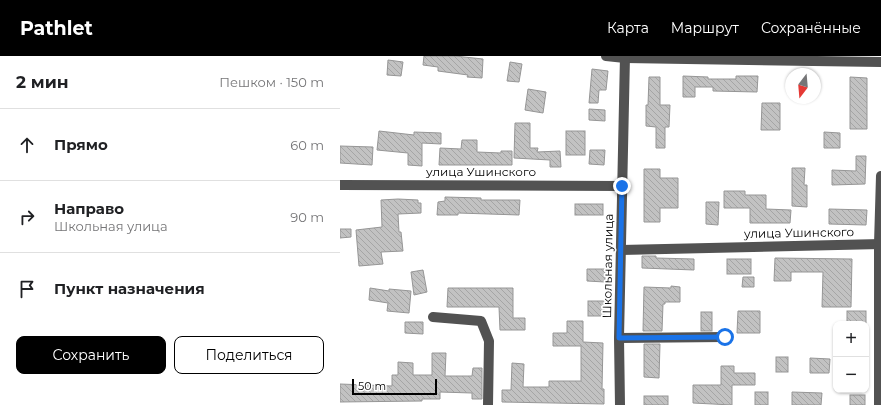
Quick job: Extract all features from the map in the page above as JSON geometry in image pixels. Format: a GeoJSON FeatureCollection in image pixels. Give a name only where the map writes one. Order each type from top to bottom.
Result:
{"type":"FeatureCollection","features":[{"type":"Feature","properties":{"kind":"street"},"geometry":{"type":"LineString","coordinates":[[606,56],[881,62]]}},
{"type":"Feature","properties":{"kind":"street","name":"Школьная улица"},"geometry":{"type":"LineString","coordinates":[[620,405],[619,338],[625,57]]}},
{"type":"Feature","properties":{"kind":"street"},"geometry":{"type":"LineString","coordinates":[[879,405],[881,176]]}},
{"type":"Feature","properties":{"kind":"street","name":"улица Ушинского"},"geometry":{"type":"LineString","coordinates":[[340,185],[622,186]]}},
{"type":"Feature","properties":{"kind":"street","name":"улица Ушинского"},"geometry":{"type":"LineString","coordinates":[[622,250],[880,244]]}},
{"type":"Feature","properties":{"kind":"street"},"geometry":{"type":"LineString","coordinates":[[433,317],[481,322],[489,341],[488,405]]}},
{"type":"Feature","properties":{"kind":"street"},"geometry":{"type":"LineString","coordinates":[[619,338],[725,337]]}},
{"type":"Feature","properties":{"kind":"building"},"geometry":{"type":"Polygon","coordinates":[[[424,56],[455,56],[483,59],[482,78],[467,77],[468,75],[438,71],[438,67],[423,65],[424,56]]]}},
{"type":"Feature","properties":{"kind":"building"},"geometry":{"type":"Polygon","coordinates":[[[388,60],[403,62],[401,76],[387,75],[388,60]]]}},
{"type":"Feature","properties":{"kind":"building"},"geometry":{"type":"Polygon","coordinates":[[[510,62],[522,64],[519,82],[507,81],[510,62]]]}},
{"type":"Feature","properties":{"kind":"building"},"geometry":{"type":"Polygon","coordinates":[[[592,69],[608,71],[606,90],[599,90],[598,103],[589,103],[592,69]]]}},
{"type":"Feature","properties":{"kind":"building"},"geometry":{"type":"Polygon","coordinates":[[[683,76],[708,77],[708,79],[736,79],[736,76],[758,76],[757,92],[713,91],[713,87],[695,87],[695,97],[683,97],[683,76]]]}},
{"type":"Feature","properties":{"kind":"building"},"geometry":{"type":"Polygon","coordinates":[[[649,77],[660,77],[660,105],[670,105],[669,127],[665,127],[665,148],[656,148],[656,127],[646,126],[646,105],[648,105],[649,77]]]}},
{"type":"Feature","properties":{"kind":"building"},"geometry":{"type":"Polygon","coordinates":[[[850,77],[867,78],[867,129],[850,129],[850,77]]]}},
{"type":"Feature","properties":{"kind":"building"},"geometry":{"type":"Polygon","coordinates":[[[528,89],[546,92],[543,113],[525,110],[528,89]]]}},
{"type":"Feature","properties":{"kind":"building"},"geometry":{"type":"Polygon","coordinates":[[[762,103],[780,103],[780,130],[761,130],[762,103]]]}},
{"type":"Feature","properties":{"kind":"building"},"geometry":{"type":"Polygon","coordinates":[[[589,109],[605,110],[605,121],[589,120],[589,109]]]}},
{"type":"Feature","properties":{"kind":"building"},"geometry":{"type":"Polygon","coordinates":[[[515,123],[530,123],[530,148],[538,148],[537,152],[560,151],[561,167],[550,167],[550,160],[514,158],[515,123]]]}},
{"type":"Feature","properties":{"kind":"building"},"geometry":{"type":"Polygon","coordinates":[[[379,131],[414,135],[414,132],[441,133],[441,144],[422,143],[422,166],[408,165],[408,153],[377,150],[379,131]]]}},
{"type":"Feature","properties":{"kind":"building"},"geometry":{"type":"Polygon","coordinates":[[[566,131],[585,131],[585,155],[566,155],[566,131]]]}},
{"type":"Feature","properties":{"kind":"building"},"geometry":{"type":"Polygon","coordinates":[[[824,132],[840,133],[840,148],[824,148],[824,132]]]}},
{"type":"Feature","properties":{"kind":"building"},"geometry":{"type":"Polygon","coordinates":[[[462,140],[477,140],[477,152],[501,153],[501,151],[512,151],[512,165],[439,165],[440,148],[461,149],[462,140]]]}},
{"type":"Feature","properties":{"kind":"building"},"geometry":{"type":"Polygon","coordinates":[[[340,146],[373,147],[372,165],[340,163],[340,146]]]}},
{"type":"Feature","properties":{"kind":"building"},"geometry":{"type":"Polygon","coordinates":[[[590,150],[605,150],[604,165],[589,164],[590,150]]]}},
{"type":"Feature","properties":{"kind":"building"},"geometry":{"type":"Polygon","coordinates":[[[856,156],[866,156],[865,184],[832,185],[832,170],[856,171],[856,156]]]}},
{"type":"Feature","properties":{"kind":"building"},"geometry":{"type":"Polygon","coordinates":[[[792,168],[805,168],[804,185],[807,185],[807,207],[792,206],[792,168]]]}},
{"type":"Feature","properties":{"kind":"building"},"geometry":{"type":"Polygon","coordinates":[[[644,169],[660,169],[660,178],[678,178],[678,208],[660,208],[660,222],[644,222],[644,169]]]}},
{"type":"Feature","properties":{"kind":"building"},"geometry":{"type":"Polygon","coordinates":[[[724,191],[745,191],[745,195],[766,195],[766,209],[791,210],[790,223],[750,223],[750,208],[724,208],[724,191]]]}},
{"type":"Feature","properties":{"kind":"building"},"geometry":{"type":"Polygon","coordinates":[[[445,197],[481,198],[481,200],[520,200],[519,215],[458,213],[458,215],[437,215],[438,202],[445,201],[445,197]]]}},
{"type":"Feature","properties":{"kind":"building"},"geometry":{"type":"Polygon","coordinates":[[[381,200],[418,200],[418,203],[421,203],[421,213],[398,214],[399,232],[401,232],[403,251],[381,252],[383,264],[359,266],[356,230],[382,227],[381,200]]]}},
{"type":"Feature","properties":{"kind":"building"},"geometry":{"type":"Polygon","coordinates":[[[706,202],[719,202],[718,225],[706,224],[706,202]]]}},
{"type":"Feature","properties":{"kind":"building"},"geometry":{"type":"Polygon","coordinates":[[[575,204],[603,204],[603,215],[575,215],[575,204]]]}},
{"type":"Feature","properties":{"kind":"building"},"geometry":{"type":"Polygon","coordinates":[[[829,209],[867,210],[866,225],[829,224],[829,209]]]}},
{"type":"Feature","properties":{"kind":"building"},"geometry":{"type":"Polygon","coordinates":[[[340,229],[351,229],[351,237],[340,238],[340,229]]]}},
{"type":"Feature","properties":{"kind":"building"},"geometry":{"type":"Polygon","coordinates":[[[642,256],[694,259],[694,270],[642,268],[642,256]]]}},
{"type":"Feature","properties":{"kind":"building"},"geometry":{"type":"Polygon","coordinates":[[[775,258],[852,259],[851,307],[822,307],[823,272],[791,272],[791,281],[774,281],[775,258]]]}},
{"type":"Feature","properties":{"kind":"building"},"geometry":{"type":"Polygon","coordinates":[[[727,259],[751,259],[751,274],[727,274],[727,259]]]}},
{"type":"Feature","properties":{"kind":"building"},"geometry":{"type":"Polygon","coordinates":[[[587,269],[605,269],[605,282],[587,281],[587,269]]]}},
{"type":"Feature","properties":{"kind":"building"},"geometry":{"type":"Polygon","coordinates":[[[423,270],[427,292],[414,295],[411,272],[423,270]]]}},
{"type":"Feature","properties":{"kind":"building"},"geometry":{"type":"Polygon","coordinates":[[[743,277],[754,277],[754,287],[742,287],[743,277]]]}},
{"type":"Feature","properties":{"kind":"building"},"geometry":{"type":"Polygon","coordinates":[[[671,286],[680,287],[680,302],[665,302],[665,304],[663,304],[662,331],[643,331],[644,287],[671,288],[671,286]]]}},
{"type":"Feature","properties":{"kind":"building"},"geometry":{"type":"Polygon","coordinates":[[[370,288],[389,291],[389,289],[411,291],[409,313],[387,311],[388,303],[369,300],[370,288]]]}},
{"type":"Feature","properties":{"kind":"building"},"geometry":{"type":"Polygon","coordinates":[[[448,288],[513,288],[513,318],[525,318],[525,330],[500,330],[499,307],[447,307],[448,288]]]}},
{"type":"Feature","properties":{"kind":"building"},"geometry":{"type":"Polygon","coordinates":[[[588,301],[604,301],[604,316],[588,316],[588,301]]]}},
{"type":"Feature","properties":{"kind":"building"},"geometry":{"type":"Polygon","coordinates":[[[738,311],[760,311],[760,333],[737,333],[738,311]]]}},
{"type":"Feature","properties":{"kind":"building"},"geometry":{"type":"Polygon","coordinates":[[[847,311],[866,311],[866,321],[847,321],[847,311]]]}},
{"type":"Feature","properties":{"kind":"building"},"geometry":{"type":"Polygon","coordinates":[[[701,312],[712,312],[712,331],[701,331],[701,312]]]}},
{"type":"Feature","properties":{"kind":"building"},"geometry":{"type":"Polygon","coordinates":[[[567,321],[583,321],[583,342],[603,343],[602,389],[604,389],[604,404],[502,402],[502,390],[511,390],[512,363],[524,364],[523,387],[549,387],[549,381],[581,381],[581,346],[553,346],[553,333],[567,333],[567,321]]]}},
{"type":"Feature","properties":{"kind":"building"},"geometry":{"type":"Polygon","coordinates":[[[405,322],[423,322],[423,334],[405,333],[405,322]]]}},
{"type":"Feature","properties":{"kind":"building"},"geometry":{"type":"Polygon","coordinates":[[[644,344],[660,344],[659,378],[644,377],[644,344]]]}},
{"type":"Feature","properties":{"kind":"building"},"geometry":{"type":"Polygon","coordinates":[[[432,353],[446,353],[445,376],[472,376],[473,368],[482,368],[482,399],[472,399],[472,393],[440,392],[440,399],[422,399],[422,401],[340,402],[340,384],[392,386],[392,375],[398,375],[398,362],[413,363],[413,375],[432,375],[432,353]]]}},
{"type":"Feature","properties":{"kind":"building"},"geometry":{"type":"Polygon","coordinates":[[[776,357],[788,357],[788,372],[776,372],[776,357]]]}},
{"type":"Feature","properties":{"kind":"building"},"geometry":{"type":"Polygon","coordinates":[[[810,358],[830,359],[829,373],[810,373],[810,358]]]}},
{"type":"Feature","properties":{"kind":"building"},"geometry":{"type":"Polygon","coordinates":[[[721,366],[734,366],[734,373],[755,373],[755,385],[732,385],[732,405],[693,403],[693,385],[721,385],[721,366]]]}},
{"type":"Feature","properties":{"kind":"building"},"geometry":{"type":"Polygon","coordinates":[[[755,392],[768,392],[768,405],[755,405],[755,392]]]}},
{"type":"Feature","properties":{"kind":"building"},"geometry":{"type":"Polygon","coordinates":[[[792,392],[822,393],[821,405],[792,405],[792,392]]]}},
{"type":"Feature","properties":{"kind":"building"},"geometry":{"type":"Polygon","coordinates":[[[850,395],[865,395],[865,405],[850,405],[850,395]]]}},
{"type":"Feature","properties":{"kind":"building"},"geometry":{"type":"Polygon","coordinates":[[[644,396],[668,396],[668,405],[644,405],[644,396]]]}},
{"type":"Feature","properties":{"kind":"route"},"geometry":{"type":"LineString","coordinates":[[622,186],[622,250],[619,338],[725,337]]}}]}
